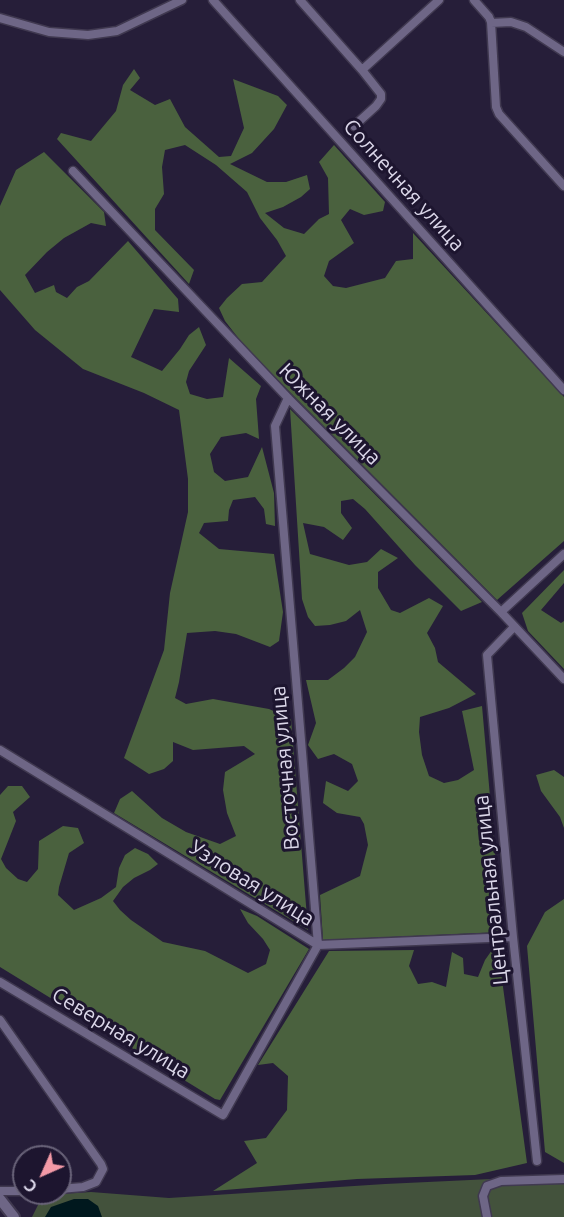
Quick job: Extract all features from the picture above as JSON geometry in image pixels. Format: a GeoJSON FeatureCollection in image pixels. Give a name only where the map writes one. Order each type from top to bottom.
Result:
{"type":"FeatureCollection","features":[{"type":"Feature","properties":{"kind":"street"},"geometry":{"type":"LineString","coordinates":[[0,18],[59,34],[99,34],[117,31],[182,0]]}},
{"type":"Feature","properties":{"kind":"street"},"geometry":{"type":"LineString","coordinates":[[300,0],[380,90],[381,99],[376,106],[354,126]]}},
{"type":"Feature","properties":{"kind":"street"},"geometry":{"type":"LineString","coordinates":[[362,70],[439,0]]}},
{"type":"Feature","properties":{"kind":"street"},"geometry":{"type":"LineString","coordinates":[[474,0],[489,17],[491,23],[496,107],[499,114],[564,186]]}},
{"type":"Feature","properties":{"kind":"street","name":"Солнечная улица"},"geometry":{"type":"LineString","coordinates":[[215,2],[564,390]]}},
{"type":"Feature","properties":{"kind":"street"},"geometry":{"type":"LineString","coordinates":[[491,23],[511,22],[526,27],[564,52]]}},
{"type":"Feature","properties":{"kind":"street","name":"Южная улица"},"geometry":{"type":"LineString","coordinates":[[73,171],[288,398],[501,612],[564,679]]}},
{"type":"Feature","properties":{"kind":"street","name":"Восточная улица"},"geometry":{"type":"LineString","coordinates":[[288,398],[275,426],[318,945]]}},
{"type":"Feature","properties":{"kind":"street"},"geometry":{"type":"LineString","coordinates":[[501,612],[564,554]]}},
{"type":"Feature","properties":{"kind":"street","name":"Центральная улица"},"geometry":{"type":"LineString","coordinates":[[514,627],[487,655],[513,937],[537,1161]]}},
{"type":"Feature","properties":{"kind":"street","name":"Узловая улица"},"geometry":{"type":"LineString","coordinates":[[0,750],[318,945],[513,937]]}},
{"type":"Feature","properties":{"kind":"street","name":"Северная улица"},"geometry":{"type":"LineString","coordinates":[[0,982],[223,1115],[318,945]]}},
{"type":"Feature","properties":{"kind":"street"},"geometry":{"type":"LineString","coordinates":[[0,1020],[101,1164],[103,1169],[96,1182],[72,1188]]}},
{"type":"Feature","properties":{"kind":"street"},"geometry":{"type":"LineString","coordinates":[[487,1217],[483,1196],[485,1188],[501,1181],[564,1179]]}},
{"type":"Feature","properties":{"kind":"street"},"geometry":{"type":"LineString","coordinates":[[0,1199],[14,1217]]}},
{"type":"Feature","properties":{"kind":"green space"},"geometry":{"type":"Polygon","coordinates":[[[134,69],[140,78],[130,90],[155,105],[170,99],[185,127],[219,157],[231,156],[244,128],[233,79],[278,96],[287,105],[274,129],[252,153],[230,164],[267,182],[286,182],[307,175],[310,189],[283,207],[265,213],[284,228],[304,234],[319,219],[329,214],[328,178],[319,162],[334,145],[385,202],[383,211],[364,215],[350,209],[341,220],[354,243],[329,261],[324,276],[333,286],[346,288],[385,278],[396,261],[413,259],[413,233],[564,397],[564,541],[497,600],[246,348],[225,321],[219,308],[227,298],[242,284],[262,282],[286,256],[260,218],[247,192],[216,165],[185,145],[165,150],[162,167],[164,194],[155,209],[155,230],[194,270],[189,284],[57,139],[61,133],[91,141],[116,111],[123,85],[134,69]]]}},
{"type":"Feature","properties":{"kind":"green space"},"geometry":{"type":"Polygon","coordinates":[[[44,152],[104,212],[106,226],[91,223],[64,238],[47,252],[25,275],[35,293],[54,285],[56,292],[67,298],[77,287],[89,281],[128,241],[178,299],[179,312],[154,309],[131,357],[162,371],[189,335],[199,327],[206,345],[189,371],[186,382],[190,394],[207,399],[223,397],[229,358],[261,386],[256,399],[259,439],[246,433],[221,437],[210,454],[214,472],[225,481],[248,477],[262,447],[274,493],[275,526],[266,524],[264,509],[255,497],[233,500],[228,521],[204,523],[199,533],[219,549],[274,554],[283,612],[279,641],[270,647],[236,634],[215,631],[187,633],[175,698],[186,704],[213,699],[269,709],[291,719],[308,930],[114,813],[120,799],[132,791],[162,818],[186,832],[220,844],[236,836],[227,813],[223,790],[225,772],[255,754],[244,746],[193,750],[173,742],[173,761],[164,769],[149,774],[124,758],[164,650],[170,593],[188,512],[188,479],[179,410],[144,393],[83,369],[35,330],[0,290],[0,206],[16,170],[44,152]]]}},
{"type":"Feature","properties":{"kind":"green space"},"geometry":{"type":"Polygon","coordinates":[[[290,409],[482,602],[461,611],[353,499],[341,501],[341,513],[352,528],[343,540],[324,527],[303,523],[310,554],[349,565],[367,562],[381,549],[398,558],[378,572],[378,588],[391,610],[400,613],[429,598],[443,606],[427,633],[435,648],[438,662],[476,694],[449,708],[420,717],[422,755],[429,776],[444,783],[458,780],[474,770],[462,711],[482,706],[502,932],[323,940],[320,895],[360,876],[368,845],[364,824],[360,817],[337,813],[323,803],[326,781],[348,791],[358,781],[352,764],[334,754],[318,759],[308,745],[316,723],[306,680],[328,680],[344,668],[355,657],[367,632],[360,610],[346,621],[330,625],[315,626],[308,617],[302,599],[290,409]]]}},
{"type":"Feature","properties":{"kind":"green space"},"geometry":{"type":"Polygon","coordinates":[[[564,570],[564,583],[541,610],[561,623],[564,621],[564,669],[528,631],[522,613],[564,570]]]}},
{"type":"Feature","properties":{"kind":"green space"},"geometry":{"type":"Polygon","coordinates":[[[554,770],[564,777],[564,828],[560,817],[541,791],[536,775],[554,770]]]}},
{"type":"Feature","properties":{"kind":"green space"},"geometry":{"type":"Polygon","coordinates":[[[8,786],[22,786],[30,797],[13,812],[16,821],[1,859],[6,868],[18,879],[27,882],[38,869],[39,841],[63,826],[78,828],[84,843],[69,853],[58,895],[74,910],[101,898],[116,887],[119,868],[125,855],[135,848],[148,854],[158,864],[123,887],[113,901],[131,920],[163,942],[205,951],[248,973],[266,964],[270,950],[248,923],[240,909],[257,916],[309,949],[220,1100],[0,967],[0,795],[8,786]]]}},
{"type":"Feature","properties":{"kind":"green space"},"geometry":{"type":"Polygon","coordinates":[[[564,899],[564,1163],[545,1152],[527,946],[545,912],[564,899]]]}},
{"type":"Feature","properties":{"kind":"green space"},"geometry":{"type":"Polygon","coordinates":[[[497,943],[527,1163],[475,1175],[357,1179],[213,1191],[257,1163],[244,1141],[266,1138],[287,1110],[288,1076],[273,1063],[258,1065],[329,951],[414,950],[409,966],[418,984],[432,982],[446,987],[452,952],[463,958],[464,974],[478,977],[485,960],[497,943]]]}},
{"type":"Feature","properties":{"kind":"green space"},"geometry":{"type":"Polygon","coordinates":[[[564,1177],[564,1217],[32,1217],[38,1205],[72,1205],[72,1193],[91,1192],[169,1198],[385,1184],[564,1177]]]}},
{"type":"Feature","properties":{"kind":"water"},"geometry":{"type":"Polygon","coordinates":[[[88,1199],[98,1206],[102,1217],[45,1217],[51,1207],[72,1205],[72,1200],[88,1199]]]}}]}
